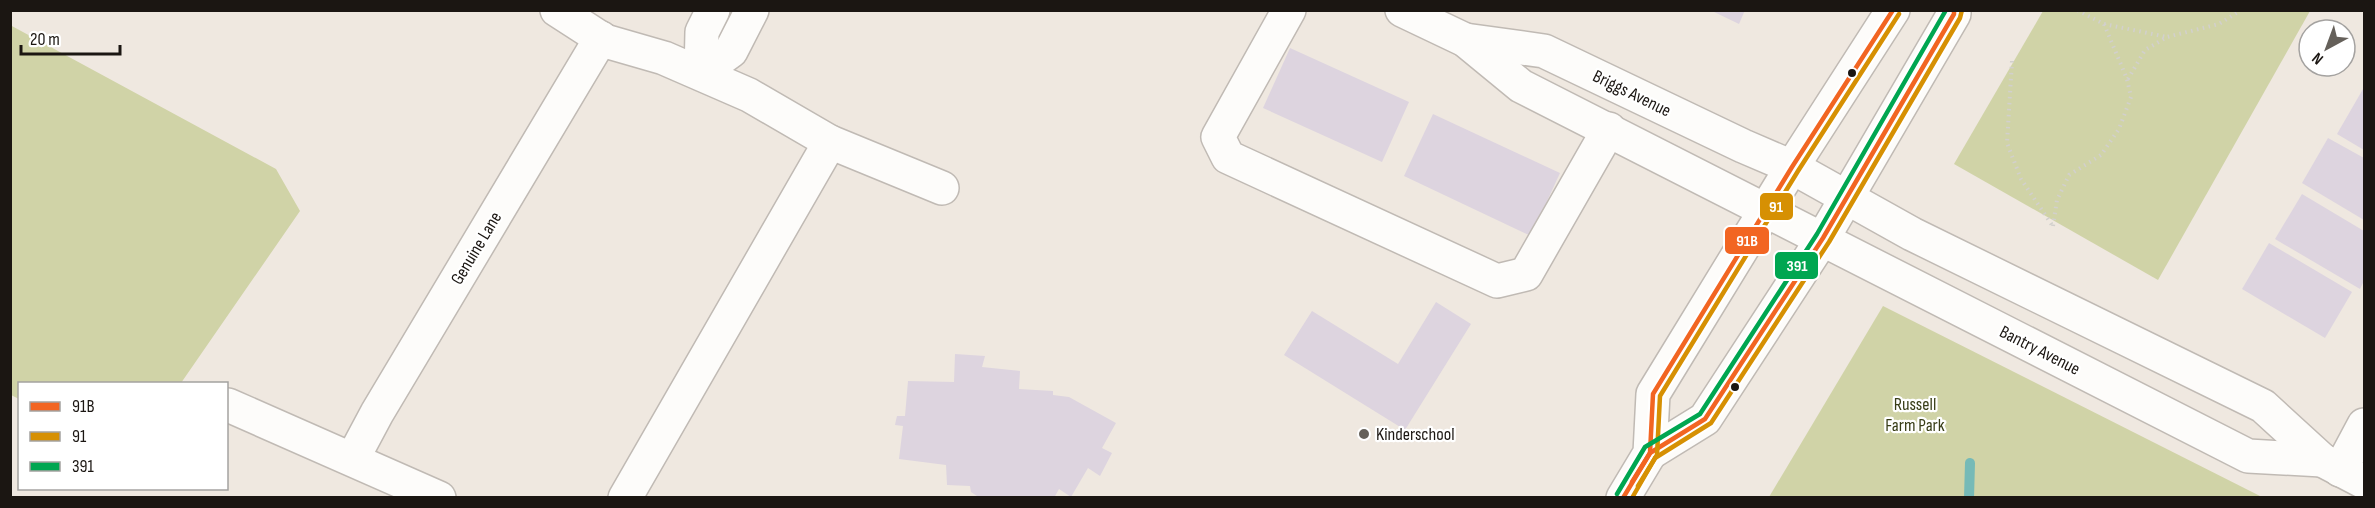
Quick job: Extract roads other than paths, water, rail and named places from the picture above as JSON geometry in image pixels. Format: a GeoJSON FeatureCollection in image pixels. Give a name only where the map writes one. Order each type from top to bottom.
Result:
{"type":"FeatureCollection","features":[{"type":"Feature","properties":{"kind":"street"},"geometry":{"type":"LineString","coordinates":[[557,10],[601,38],[664,58],[701,73],[767,104],[830,142],[942,188]]}},
{"type":"Feature","properties":{"kind":"street"},"geometry":{"type":"LineString","coordinates":[[701,73],[702,32],[713,10]]}},
{"type":"Feature","properties":{"kind":"street"},"geometry":{"type":"LineString","coordinates":[[701,73],[730,51],[752,10]]}},
{"type":"Feature","properties":{"kind":"street"},"geometry":{"type":"LineString","coordinates":[[1289,10],[1218,137],[1228,157],[1497,281],[1526,274],[1609,129]]}},
{"type":"Feature","properties":{"kind":"street","name":"Briggs Avenue"},"geometry":{"type":"LineString","coordinates":[[1402,10],[1465,40],[1521,86],[1609,129],[1722,190],[1767,210]]}},
{"type":"Feature","properties":{"kind":"street"},"geometry":{"type":"LineString","coordinates":[[1650,453],[1653,394],[1792,167],[1893,10]]}},
{"type":"Feature","properties":{"kind":"street"},"geometry":{"type":"LineString","coordinates":[[1623,498],[1650,453],[1705,419],[1823,238],[1954,15],[1954,10]]}},
{"type":"Feature","properties":{"kind":"street","name":"Genuine Lane"},"geometry":{"type":"LineString","coordinates":[[353,458],[383,403],[601,38]]}},
{"type":"Feature","properties":{"kind":"street","name":"Briggs Avenue"},"geometry":{"type":"LineString","coordinates":[[1465,40],[1544,51],[1792,167]]}},
{"type":"Feature","properties":{"kind":"street"},"geometry":{"type":"LineString","coordinates":[[626,498],[830,142]]}},
{"type":"Feature","properties":{"kind":"street"},"geometry":{"type":"LineString","coordinates":[[1792,167],[1912,234],[2263,406],[2342,471],[2364,425]]}},
{"type":"Feature","properties":{"kind":"street","name":"Bantry Avenue"},"geometry":{"type":"LineString","coordinates":[[1767,210],[2248,456],[2342,471]]}},
{"type":"Feature","properties":{"kind":"street"},"geometry":{"type":"LineString","coordinates":[[228,405],[353,458],[439,498]]}},
{"type":"Feature","properties":{"kind":"waterway"},"geometry":{"type":"LineString","coordinates":[[1969,498],[1970,463]]}},
{"type":"Feature","properties":{"kind":"place","name":"Kinderschool"},"geometry":{"type":"Point","coordinates":[1364,434]}},
{"type":"Feature","properties":{"kind":"park label","name":"Russell Farm Park"},"geometry":{"type":"Point","coordinates":[1915,414]}}]}
